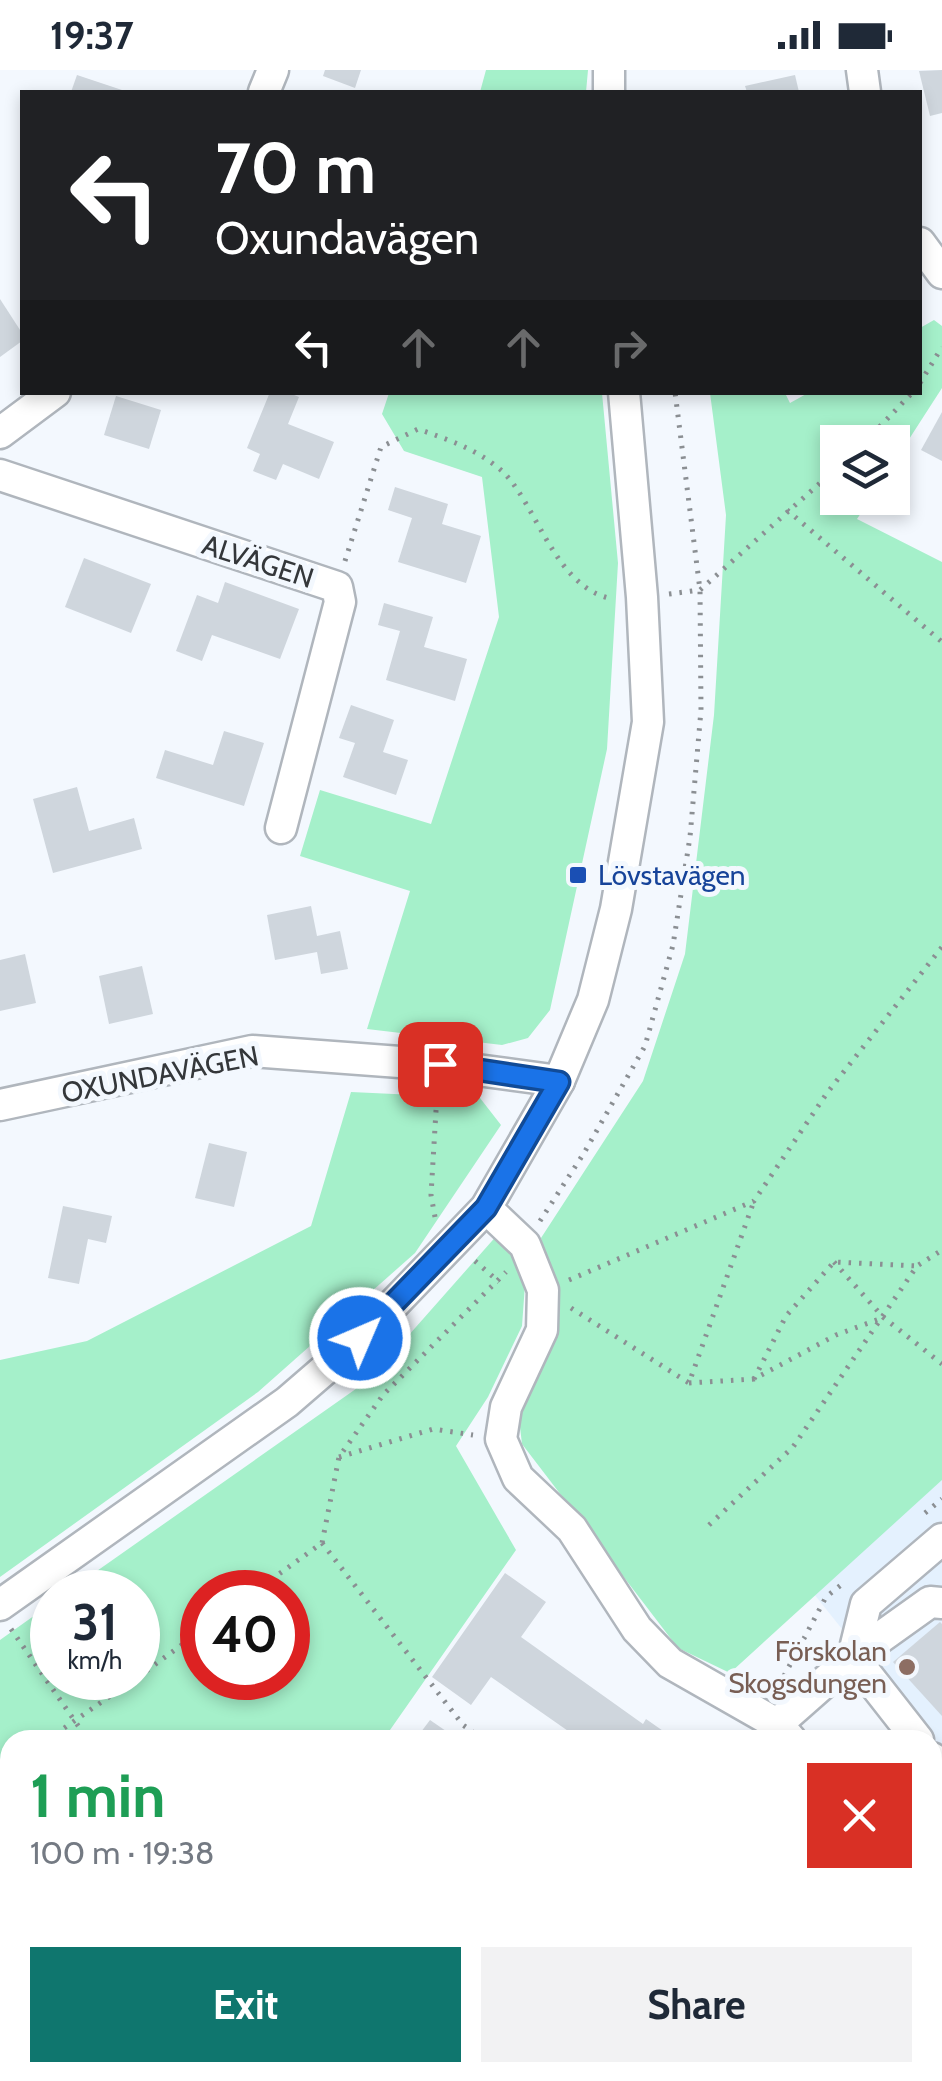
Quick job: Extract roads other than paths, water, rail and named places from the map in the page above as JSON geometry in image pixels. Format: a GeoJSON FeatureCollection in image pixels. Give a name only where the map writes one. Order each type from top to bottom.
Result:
{"type":"FeatureCollection","features":[{"type":"Feature","properties":{"kind":"street"},"geometry":{"type":"LineString","coordinates":[[922,246],[942,274]]}},
{"type":"Feature","properties":{"kind":"street"},"geometry":{"type":"LineString","coordinates":[[0,433],[51,395]]}},
{"type":"Feature","properties":{"kind":"street"},"geometry":{"type":"LineString","coordinates":[[0,1605],[287,1402],[360,1338],[486,1208],[559,1082],[592,1000],[616,910],[648,722],[642,597],[624,395]]}},
{"type":"Feature","properties":{"kind":"street","name":"ALVÄGEN"},"geometry":{"type":"LineString","coordinates":[[0,475],[337,588],[340,602],[281,828]]}},
{"type":"Feature","properties":{"kind":"street","name":"OXUNDAVÄGEN"},"geometry":{"type":"LineString","coordinates":[[0,1104],[252,1052],[440,1064],[559,1082]]}},
{"type":"Feature","properties":{"kind":"street"},"geometry":{"type":"LineString","coordinates":[[486,1208],[524,1245],[543,1290],[542,1330],[506,1407],[501,1439],[518,1478],[572,1529],[648,1640],[670,1663],[769,1730],[853,1656],[930,1602],[942,1603]]}},
{"type":"Feature","properties":{"kind":"street"},"geometry":{"type":"LineString","coordinates":[[853,1656],[866,1604],[942,1539]]}},
{"type":"Feature","properties":{"kind":"street"},"geometry":{"type":"LineString","coordinates":[[853,1656],[910,1730]]}},
{"type":"Feature","properties":{"kind":"place","name":"Lövstavägen"},"geometry":{"type":"Point","coordinates":[578,875]}},
{"type":"Feature","properties":{"kind":"place","name":"Förskolan Skogsdungen"},"geometry":{"type":"Point","coordinates":[907,1667]}}]}
